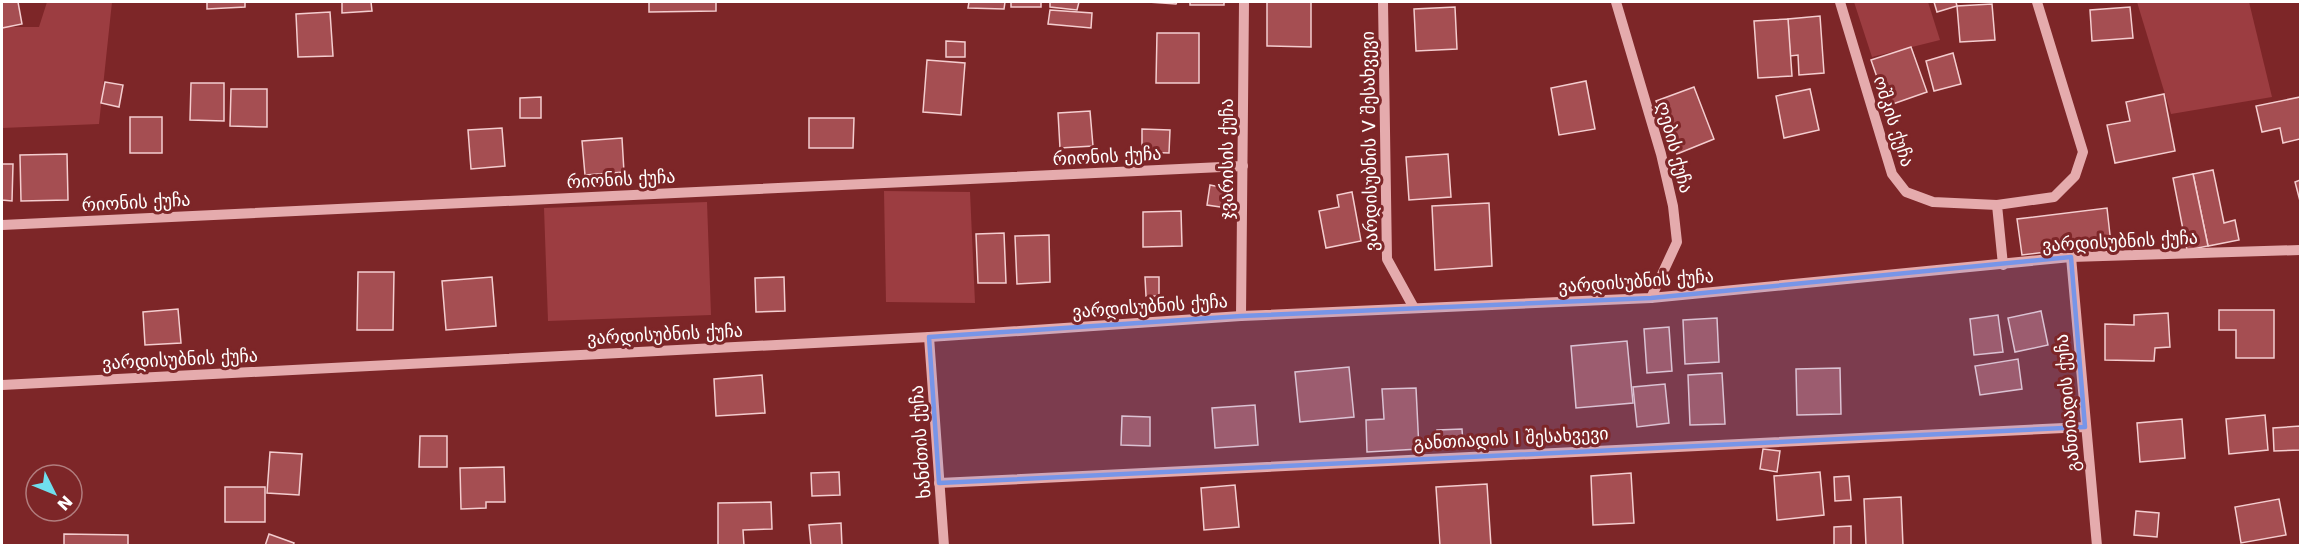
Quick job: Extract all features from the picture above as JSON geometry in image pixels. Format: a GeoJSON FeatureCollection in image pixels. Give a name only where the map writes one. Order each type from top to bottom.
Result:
{"type":"FeatureCollection","features":[{"type":"Feature","properties":{"kind":"street","name":"ჯვარისის ქუჩა"},"geometry":{"type":"LineString","coordinates":[[1241,316],[1244,2]]}},
{"type":"Feature","properties":{"kind":"street","name":"ვარდისუბნის V შესახვევი"},"geometry":{"type":"LineString","coordinates":[[1383,2],[1387,259],[1414,308]]}},
{"type":"Feature","properties":{"kind":"street","name":"ღების ქუჩა"},"geometry":{"type":"LineString","coordinates":[[1616,2],[1661,154],[1674,215],[1677,242],[1651,298]]}},
{"type":"Feature","properties":{"kind":"street","name":"ოშკის ქუჩა"},"geometry":{"type":"LineString","coordinates":[[1840,2],[1892,174],[1906,192],[1933,202],[1997,206],[2054,197],[2075,176],[2083,152],[2037,2]]}},
{"type":"Feature","properties":{"kind":"street","name":"რიონის ქუჩა"},"geometry":{"type":"LineString","coordinates":[[2,225],[1243,166]]}},
{"type":"Feature","properties":{"kind":"street"},"geometry":{"type":"LineString","coordinates":[[1997,206],[2004,265]]}},
{"type":"Feature","properties":{"kind":"street","name":"ვარდისუბნის ქუჩა"},"geometry":{"type":"LineString","coordinates":[[2,385],[929,337],[1241,316],[1651,298],[2071,257],[2301,250]]}},
{"type":"Feature","properties":{"kind":"street","name":"განთიადის ქუჩა"},"geometry":{"type":"LineString","coordinates":[[2071,257],[2097,546]]}},
{"type":"Feature","properties":{"kind":"street","name":"ხანძთის ქუჩა"},"geometry":{"type":"LineString","coordinates":[[929,337],[944,546]]}},
{"type":"Feature","properties":{"kind":"street","name":"განთიადის I შესახვევი"},"geometry":{"type":"LineString","coordinates":[[939,483],[2085,427]]}},
{"type":"Feature","properties":{"kind":"highlighted area"},"geometry":{"type":"Polygon","coordinates":[[[2071,257],[2085,427],[939,483],[929,337],[1241,316],[1651,298],[2071,257]]]}},
{"type":"Feature","properties":{"kind":"shaded area"},"geometry":{"type":"Polygon","coordinates":[[[47,2],[112,2],[99,124],[2,128],[2,27],[39,27],[47,2]]]}},
{"type":"Feature","properties":{"kind":"shaded area"},"geometry":{"type":"Polygon","coordinates":[[[1854,2],[1928,2],[1940,40],[1872,57],[1854,2]]]}},
{"type":"Feature","properties":{"kind":"shaded area"},"geometry":{"type":"Polygon","coordinates":[[[2137,2],[2249,2],[2272,97],[2171,114],[2137,2]]]}},
{"type":"Feature","properties":{"kind":"shaded area"},"geometry":{"type":"Polygon","coordinates":[[[884,191],[970,192],[975,303],[886,302],[884,191]]]}},
{"type":"Feature","properties":{"kind":"shaded area"},"geometry":{"type":"Polygon","coordinates":[[[707,202],[711,315],[548,321],[544,208],[707,202]]]}},
{"type":"Feature","properties":{"kind":"building"},"geometry":{"type":"Polygon","coordinates":[[[2,2],[18,2],[22,24],[2,28],[2,2]]]}},
{"type":"Feature","properties":{"kind":"building"},"geometry":{"type":"Polygon","coordinates":[[[207,2],[245,2],[245,7],[207,9],[207,2]]]}},
{"type":"Feature","properties":{"kind":"building"},"geometry":{"type":"Polygon","coordinates":[[[342,2],[371,2],[372,11],[342,13],[342,2]]]}},
{"type":"Feature","properties":{"kind":"building"},"geometry":{"type":"Polygon","coordinates":[[[649,2],[716,2],[716,11],[649,12],[649,2]]]}},
{"type":"Feature","properties":{"kind":"building"},"geometry":{"type":"Polygon","coordinates":[[[969,2],[1005,2],[1004,9],[968,8],[969,2]]]}},
{"type":"Feature","properties":{"kind":"building"},"geometry":{"type":"Polygon","coordinates":[[[1011,2],[1041,2],[1041,7],[1011,7],[1011,2]]]}},
{"type":"Feature","properties":{"kind":"building"},"geometry":{"type":"Polygon","coordinates":[[[1050,2],[1079,2],[1077,10],[1050,7],[1050,2]]]}},
{"type":"Feature","properties":{"kind":"building"},"geometry":{"type":"Polygon","coordinates":[[[1148,2],[1177,2],[1176,4],[1148,2]]]}},
{"type":"Feature","properties":{"kind":"building"},"geometry":{"type":"Polygon","coordinates":[[[1190,2],[1224,2],[1224,5],[1190,5],[1190,2]]]}},
{"type":"Feature","properties":{"kind":"building"},"geometry":{"type":"Polygon","coordinates":[[[1267,2],[1311,2],[1311,47],[1267,46],[1267,2]]]}},
{"type":"Feature","properties":{"kind":"building"},"geometry":{"type":"Polygon","coordinates":[[[1934,2],[1956,2],[1957,6],[1937,12],[1934,2]]]}},
{"type":"Feature","properties":{"kind":"building"},"geometry":{"type":"Polygon","coordinates":[[[1992,4],[1995,40],[1960,42],[1957,6],[1992,4]]]}},
{"type":"Feature","properties":{"kind":"building"},"geometry":{"type":"Polygon","coordinates":[[[1455,7],[1457,49],[1416,51],[1414,9],[1455,7]]]}},
{"type":"Feature","properties":{"kind":"building"},"geometry":{"type":"Polygon","coordinates":[[[2130,7],[2133,38],[2092,41],[2090,10],[2130,7]]]}},
{"type":"Feature","properties":{"kind":"building"},"geometry":{"type":"Polygon","coordinates":[[[1050,10],[1092,13],[1091,28],[1048,24],[1050,10]]]}},
{"type":"Feature","properties":{"kind":"building"},"geometry":{"type":"Polygon","coordinates":[[[330,12],[333,56],[298,57],[296,14],[330,12]]]}},
{"type":"Feature","properties":{"kind":"building"},"geometry":{"type":"Polygon","coordinates":[[[1820,16],[1824,73],[1799,75],[1798,55],[1790,56],[1788,19],[1820,16]]]}},
{"type":"Feature","properties":{"kind":"building"},"geometry":{"type":"Polygon","coordinates":[[[1788,19],[1792,76],[1758,78],[1754,21],[1788,19]]]}},
{"type":"Feature","properties":{"kind":"building"},"geometry":{"type":"Polygon","coordinates":[[[1157,33],[1199,33],[1199,83],[1156,83],[1157,33]]]}},
{"type":"Feature","properties":{"kind":"building"},"geometry":{"type":"Polygon","coordinates":[[[946,41],[965,42],[965,57],[946,57],[946,41]]]}},
{"type":"Feature","properties":{"kind":"building"},"geometry":{"type":"Polygon","coordinates":[[[1911,47],[1927,92],[1887,106],[1871,60],[1911,47]]]}},
{"type":"Feature","properties":{"kind":"building"},"geometry":{"type":"Polygon","coordinates":[[[1953,53],[1961,84],[1934,91],[1926,61],[1953,53]]]}},
{"type":"Feature","properties":{"kind":"building"},"geometry":{"type":"Polygon","coordinates":[[[927,60],[965,63],[961,115],[923,112],[927,60]]]}},
{"type":"Feature","properties":{"kind":"building"},"geometry":{"type":"Polygon","coordinates":[[[1586,81],[1595,129],[1559,135],[1551,88],[1586,81]]]}},
{"type":"Feature","properties":{"kind":"building"},"geometry":{"type":"Polygon","coordinates":[[[105,82],[123,85],[119,107],[101,103],[105,82]]]}},
{"type":"Feature","properties":{"kind":"building"},"geometry":{"type":"Polygon","coordinates":[[[191,83],[224,83],[224,121],[190,120],[191,83]]]}},
{"type":"Feature","properties":{"kind":"building"},"geometry":{"type":"Polygon","coordinates":[[[1694,87],[1714,139],[1677,154],[1656,101],[1694,87]]]}},
{"type":"Feature","properties":{"kind":"building"},"geometry":{"type":"Polygon","coordinates":[[[231,89],[267,89],[267,127],[230,126],[231,89]]]}},
{"type":"Feature","properties":{"kind":"building"},"geometry":{"type":"Polygon","coordinates":[[[1810,89],[1819,130],[1784,138],[1776,96],[1810,89]]]}},
{"type":"Feature","properties":{"kind":"building"},"geometry":{"type":"Polygon","coordinates":[[[2164,94],[2175,151],[2115,163],[2107,125],[2130,121],[2126,102],[2164,94]]]}},
{"type":"Feature","properties":{"kind":"building"},"geometry":{"type":"Polygon","coordinates":[[[541,97],[541,118],[520,118],[520,98],[541,97]]]}},
{"type":"Feature","properties":{"kind":"building"},"geometry":{"type":"Polygon","coordinates":[[[2300,97],[2300,139],[2283,143],[2280,128],[2262,132],[2256,106],[2300,97]]]}},
{"type":"Feature","properties":{"kind":"building"},"geometry":{"type":"Polygon","coordinates":[[[1090,111],[1093,146],[1060,148],[1058,113],[1090,111]]]}},
{"type":"Feature","properties":{"kind":"building"},"geometry":{"type":"Polygon","coordinates":[[[130,117],[162,117],[162,153],[130,153],[130,117]]]}},
{"type":"Feature","properties":{"kind":"building"},"geometry":{"type":"Polygon","coordinates":[[[809,118],[854,118],[853,148],[809,148],[809,118]]]}},
{"type":"Feature","properties":{"kind":"building"},"geometry":{"type":"Polygon","coordinates":[[[502,128],[505,166],[471,169],[468,130],[502,128]]]}},
{"type":"Feature","properties":{"kind":"building"},"geometry":{"type":"Polygon","coordinates":[[[1142,129],[1170,130],[1169,153],[1142,152],[1142,129]]]}},
{"type":"Feature","properties":{"kind":"building"},"geometry":{"type":"Polygon","coordinates":[[[622,138],[624,172],[585,175],[582,141],[622,138]]]}},
{"type":"Feature","properties":{"kind":"building"},"geometry":{"type":"Polygon","coordinates":[[[67,154],[68,200],[21,201],[20,155],[67,154]]]}},
{"type":"Feature","properties":{"kind":"building"},"geometry":{"type":"Polygon","coordinates":[[[1448,154],[1451,197],[1409,200],[1406,157],[1448,154]]]}},
{"type":"Feature","properties":{"kind":"building"},"geometry":{"type":"Polygon","coordinates":[[[2,164],[13,164],[12,201],[2,200],[2,164]]]}},
{"type":"Feature","properties":{"kind":"building"},"geometry":{"type":"Polygon","coordinates":[[[2213,170],[2224,223],[2235,220],[2239,240],[2208,246],[2193,174],[2213,170]]]}},
{"type":"Feature","properties":{"kind":"building"},"geometry":{"type":"Polygon","coordinates":[[[2193,174],[2208,246],[2187,250],[2173,178],[2193,174]]]}},
{"type":"Feature","properties":{"kind":"building"},"geometry":{"type":"Polygon","coordinates":[[[2300,180],[2300,201],[2295,182],[2300,180]]]}},
{"type":"Feature","properties":{"kind":"building"},"geometry":{"type":"Polygon","coordinates":[[[1210,185],[1230,189],[1227,208],[1207,205],[1210,185]]]}},
{"type":"Feature","properties":{"kind":"building"},"geometry":{"type":"Polygon","coordinates":[[[1352,192],[1361,241],[1326,248],[1319,211],[1339,207],[1337,195],[1352,192]]]}},
{"type":"Feature","properties":{"kind":"building"},"geometry":{"type":"Polygon","coordinates":[[[1489,203],[1492,266],[1435,270],[1432,206],[1489,203]]]}},
{"type":"Feature","properties":{"kind":"building"},"geometry":{"type":"Polygon","coordinates":[[[2107,208],[2111,244],[2022,255],[2017,219],[2107,208]]]}},
{"type":"Feature","properties":{"kind":"building"},"geometry":{"type":"Polygon","coordinates":[[[1181,211],[1182,246],[1143,247],[1143,212],[1181,211]]]}},
{"type":"Feature","properties":{"kind":"building"},"geometry":{"type":"Polygon","coordinates":[[[1004,233],[1006,283],[978,283],[976,234],[1004,233]]]}},
{"type":"Feature","properties":{"kind":"building"},"geometry":{"type":"Polygon","coordinates":[[[1049,235],[1050,282],[1017,284],[1015,236],[1049,235]]]}},
{"type":"Feature","properties":{"kind":"building"},"geometry":{"type":"Polygon","coordinates":[[[358,272],[394,272],[393,330],[357,330],[358,272]]]}},
{"type":"Feature","properties":{"kind":"building"},"geometry":{"type":"Polygon","coordinates":[[[492,277],[496,326],[446,330],[442,281],[492,277]]]}},
{"type":"Feature","properties":{"kind":"building"},"geometry":{"type":"Polygon","coordinates":[[[784,277],[785,311],[756,312],[755,278],[784,277]]]}},
{"type":"Feature","properties":{"kind":"building"},"geometry":{"type":"Polygon","coordinates":[[[1145,277],[1159,277],[1159,296],[1146,296],[1145,277]]]}},
{"type":"Feature","properties":{"kind":"building"},"geometry":{"type":"Polygon","coordinates":[[[178,309],[181,343],[145,345],[143,312],[178,309]]]}},
{"type":"Feature","properties":{"kind":"building"},"geometry":{"type":"Polygon","coordinates":[[[2219,310],[2274,310],[2274,358],[2236,358],[2236,330],[2219,330],[2219,310]]]}},
{"type":"Feature","properties":{"kind":"building"},"geometry":{"type":"Polygon","coordinates":[[[2041,311],[2048,345],[2015,352],[2008,318],[2041,311]]]}},
{"type":"Feature","properties":{"kind":"building"},"geometry":{"type":"Polygon","coordinates":[[[2168,313],[2170,347],[2155,348],[2154,361],[2105,360],[2105,324],[2134,325],[2134,315],[2168,313]]]}},
{"type":"Feature","properties":{"kind":"building"},"geometry":{"type":"Polygon","coordinates":[[[1998,315],[2003,352],[1974,355],[1970,319],[1998,315]]]}},
{"type":"Feature","properties":{"kind":"building"},"geometry":{"type":"Polygon","coordinates":[[[1717,318],[1719,362],[1685,364],[1683,320],[1717,318]]]}},
{"type":"Feature","properties":{"kind":"building"},"geometry":{"type":"Polygon","coordinates":[[[1669,327],[1672,371],[1647,373],[1644,329],[1669,327]]]}},
{"type":"Feature","properties":{"kind":"building"},"geometry":{"type":"Polygon","coordinates":[[[1627,341],[1633,403],[1576,408],[1571,346],[1627,341]]]}},
{"type":"Feature","properties":{"kind":"building"},"geometry":{"type":"Polygon","coordinates":[[[2018,359],[2022,389],[1980,395],[1975,366],[2018,359]]]}},
{"type":"Feature","properties":{"kind":"building"},"geometry":{"type":"Polygon","coordinates":[[[1349,367],[1354,417],[1300,422],[1295,372],[1349,367]]]}},
{"type":"Feature","properties":{"kind":"building"},"geometry":{"type":"Polygon","coordinates":[[[1840,368],[1841,414],[1797,415],[1796,369],[1840,368]]]}},
{"type":"Feature","properties":{"kind":"building"},"geometry":{"type":"Polygon","coordinates":[[[1722,373],[1725,424],[1690,425],[1688,375],[1722,373]]]}},
{"type":"Feature","properties":{"kind":"building"},"geometry":{"type":"Polygon","coordinates":[[[762,375],[765,413],[716,416],[714,379],[762,375]]]}},
{"type":"Feature","properties":{"kind":"building"},"geometry":{"type":"Polygon","coordinates":[[[1665,384],[1669,423],[1637,427],[1633,387],[1665,384]]]}},
{"type":"Feature","properties":{"kind":"building"},"geometry":{"type":"Polygon","coordinates":[[[1416,388],[1419,449],[1367,452],[1366,420],[1384,419],[1382,389],[1416,388]]]}},
{"type":"Feature","properties":{"kind":"building"},"geometry":{"type":"Polygon","coordinates":[[[1255,405],[1258,445],[1215,448],[1212,408],[1255,405]]]}},
{"type":"Feature","properties":{"kind":"building"},"geometry":{"type":"Polygon","coordinates":[[[2265,415],[2268,450],[2229,454],[2226,419],[2265,415]]]}},
{"type":"Feature","properties":{"kind":"building"},"geometry":{"type":"Polygon","coordinates":[[[1122,416],[1150,417],[1150,446],[1121,445],[1122,416]]]}},
{"type":"Feature","properties":{"kind":"building"},"geometry":{"type":"Polygon","coordinates":[[[2182,419],[2185,458],[2140,462],[2137,423],[2182,419]]]}},
{"type":"Feature","properties":{"kind":"building"},"geometry":{"type":"Polygon","coordinates":[[[2300,426],[2300,450],[2274,451],[2273,428],[2300,426]]]}},
{"type":"Feature","properties":{"kind":"building"},"geometry":{"type":"Polygon","coordinates":[[[1462,429],[1463,443],[1437,444],[1437,430],[1462,429]]]}},
{"type":"Feature","properties":{"kind":"building"},"geometry":{"type":"Polygon","coordinates":[[[420,436],[447,436],[447,467],[419,467],[420,436]]]}},
{"type":"Feature","properties":{"kind":"building"},"geometry":{"type":"Polygon","coordinates":[[[1763,449],[1780,451],[1777,472],[1760,469],[1763,449]]]}},
{"type":"Feature","properties":{"kind":"building"},"geometry":{"type":"Polygon","coordinates":[[[270,452],[302,454],[299,495],[267,493],[270,452]]]}},
{"type":"Feature","properties":{"kind":"building"},"geometry":{"type":"Polygon","coordinates":[[[504,467],[505,502],[486,502],[486,508],[461,509],[460,468],[504,467]]]}},
{"type":"Feature","properties":{"kind":"building"},"geometry":{"type":"Polygon","coordinates":[[[839,472],[840,495],[812,496],[811,473],[839,472]]]}},
{"type":"Feature","properties":{"kind":"building"},"geometry":{"type":"Polygon","coordinates":[[[1820,472],[1824,515],[1777,520],[1774,476],[1820,472]]]}},
{"type":"Feature","properties":{"kind":"building"},"geometry":{"type":"Polygon","coordinates":[[[1631,473],[1634,523],[1593,525],[1591,476],[1631,473]]]}},
{"type":"Feature","properties":{"kind":"building"},"geometry":{"type":"Polygon","coordinates":[[[1849,476],[1851,500],[1835,501],[1834,477],[1849,476]]]}},
{"type":"Feature","properties":{"kind":"building"},"geometry":{"type":"Polygon","coordinates":[[[1487,484],[1491,546],[1440,546],[1436,487],[1487,484]]]}},
{"type":"Feature","properties":{"kind":"building"},"geometry":{"type":"Polygon","coordinates":[[[1235,485],[1239,527],[1204,530],[1201,488],[1235,485]]]}},
{"type":"Feature","properties":{"kind":"building"},"geometry":{"type":"Polygon","coordinates":[[[225,487],[265,487],[265,522],[225,522],[225,487]]]}},
{"type":"Feature","properties":{"kind":"building"},"geometry":{"type":"Polygon","coordinates":[[[1901,497],[1903,546],[1866,546],[1864,499],[1901,497]]]}},
{"type":"Feature","properties":{"kind":"building"},"geometry":{"type":"Polygon","coordinates":[[[2279,499],[2286,535],[2241,543],[2235,507],[2279,499]]]}},
{"type":"Feature","properties":{"kind":"building"},"geometry":{"type":"Polygon","coordinates":[[[771,502],[772,529],[743,530],[744,546],[718,546],[718,503],[771,502]]]}},
{"type":"Feature","properties":{"kind":"building"},"geometry":{"type":"Polygon","coordinates":[[[2136,511],[2159,513],[2157,537],[2134,535],[2136,511]]]}},
{"type":"Feature","properties":{"kind":"building"},"geometry":{"type":"Polygon","coordinates":[[[841,523],[842,546],[811,546],[809,525],[841,523]]]}},
{"type":"Feature","properties":{"kind":"building"},"geometry":{"type":"Polygon","coordinates":[[[1851,526],[1851,546],[1834,546],[1834,527],[1851,526]]]}},
{"type":"Feature","properties":{"kind":"building"},"geometry":{"type":"Polygon","coordinates":[[[64,534],[128,535],[128,546],[64,546],[64,534]]]}},
{"type":"Feature","properties":{"kind":"building"},"geometry":{"type":"Polygon","coordinates":[[[269,534],[294,543],[293,546],[265,546],[269,534]]]}}]}
